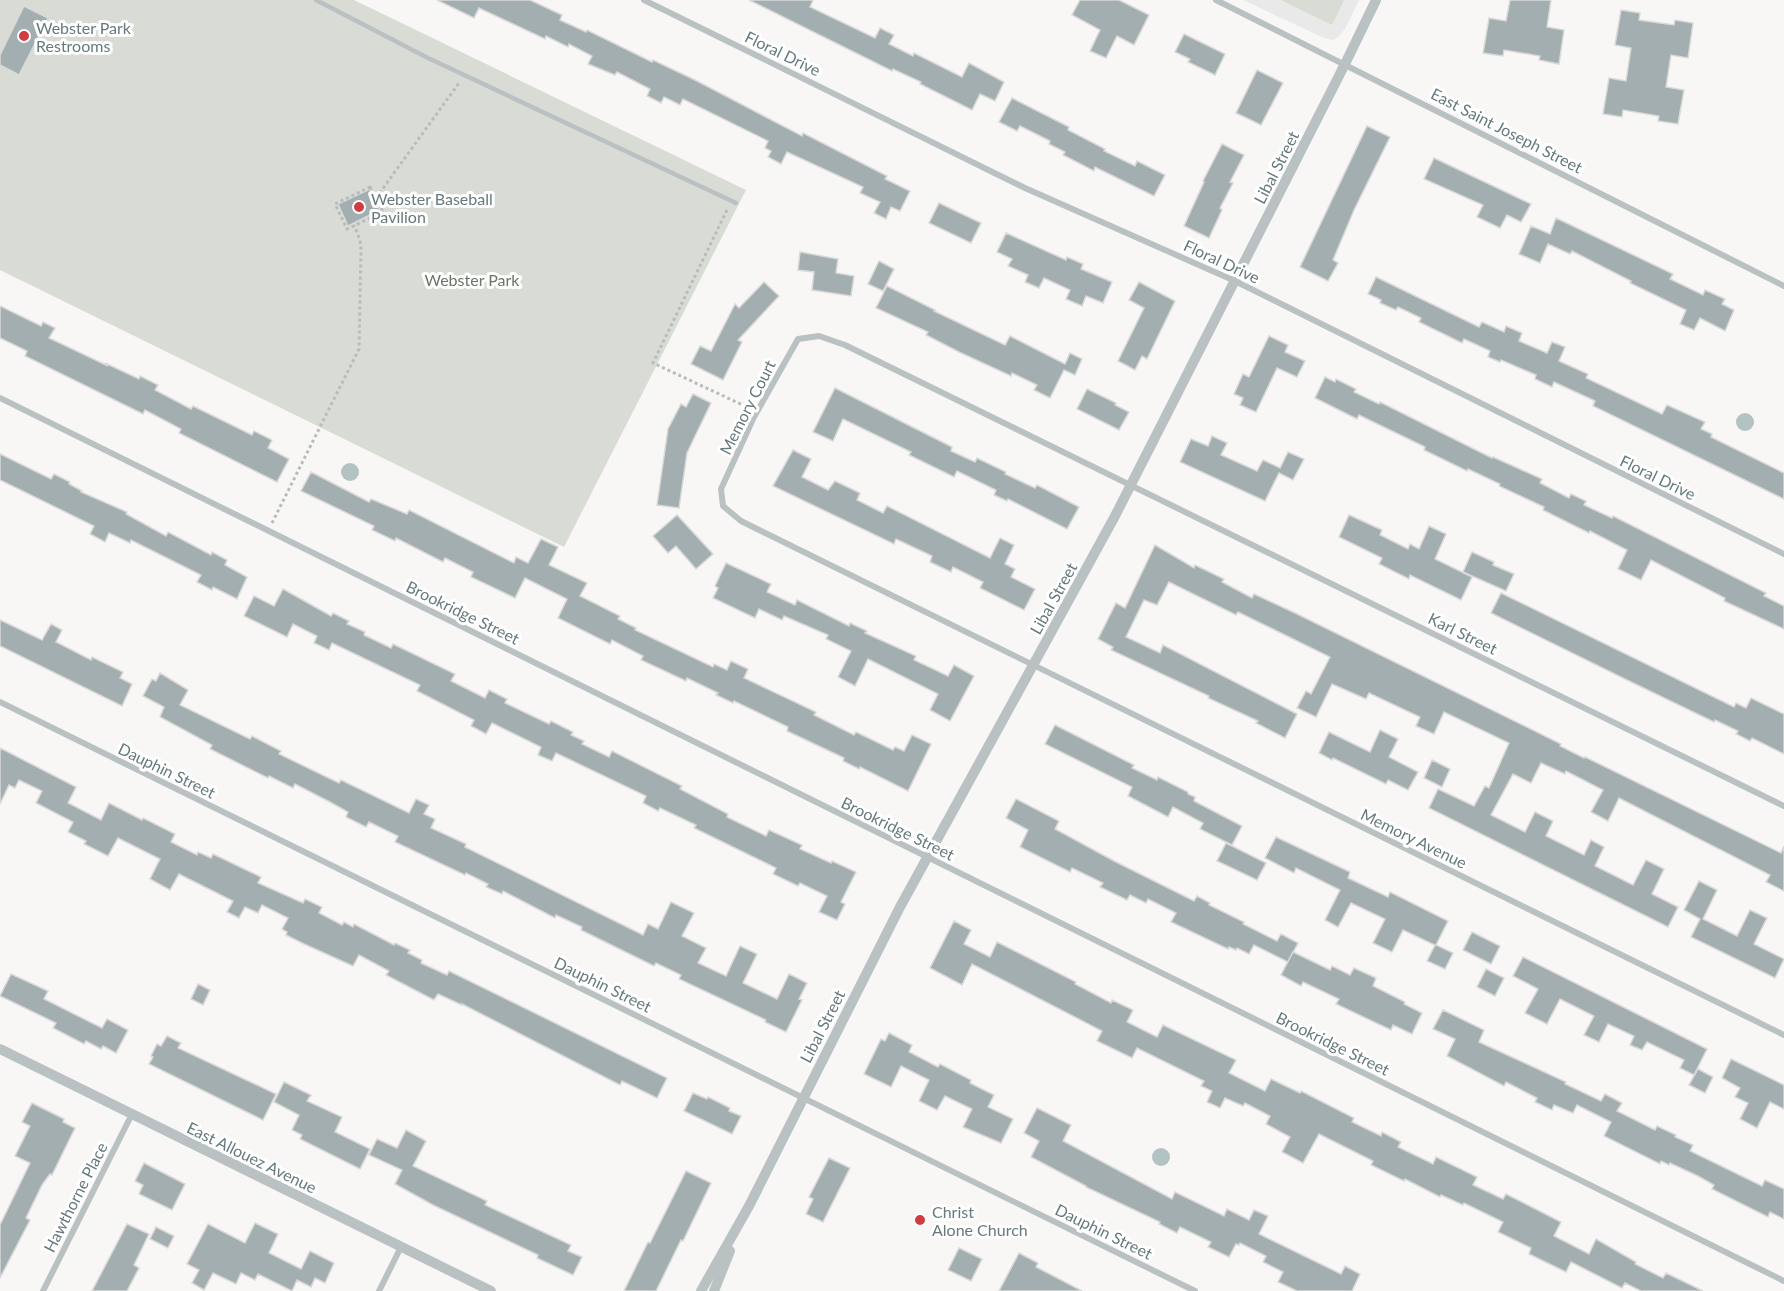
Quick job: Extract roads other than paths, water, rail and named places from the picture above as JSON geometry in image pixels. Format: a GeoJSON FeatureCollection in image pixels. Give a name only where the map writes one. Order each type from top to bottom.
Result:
{"type":"FeatureCollection","features":[{"type":"Feature","properties":{"kind":"street","name":"Floral Drive"},"geometry":{"type":"LineString","coordinates":[[644,0],[1025,188],[1235,280],[1784,554]]}},
{"type":"Feature","properties":{"kind":"street","name":"East Saint Joseph Street"},"geometry":{"type":"LineString","coordinates":[[1216,0],[1784,286]]}},
{"type":"Feature","properties":{"kind":"street","name":"Libal Street"},"geometry":{"type":"LineString","coordinates":[[701,1291],[749,1206],[802,1097],[927,858],[1131,485],[1376,0]]}},
{"type":"Feature","properties":{"kind":"street","name":"Memory Court"},"geometry":{"type":"LineString","coordinates":[[1033,665],[741,521],[723,506],[721,489],[756,412],[798,339],[819,336],[845,345],[1131,485]]}},
{"type":"Feature","properties":{"kind":"street","name":"Brookridge Street"},"geometry":{"type":"LineString","coordinates":[[0,398],[1784,1281]]}},
{"type":"Feature","properties":{"kind":"street","name":"Karl Street"},"geometry":{"type":"LineString","coordinates":[[1131,485],[1784,806]]}},
{"type":"Feature","properties":{"kind":"street","name":"Memory Avenue"},"geometry":{"type":"LineString","coordinates":[[1033,665],[1784,1035]]}},
{"type":"Feature","properties":{"kind":"street","name":"Dauphin Street"},"geometry":{"type":"LineString","coordinates":[[0,702],[1195,1291]]}},
{"type":"Feature","properties":{"kind":"street","name":"East Allouez Avenue"},"geometry":{"type":"LineString","coordinates":[[0,1049],[491,1291]]}},
{"type":"Feature","properties":{"kind":"street","name":"Hawthorne Place"},"geometry":{"type":"LineString","coordinates":[[43,1291],[132,1114]]}},
{"type":"Feature","properties":{"kind":"street","name":"Libal Street"},"geometry":{"type":"LineString","coordinates":[[714,1291],[749,1206]]}},
{"type":"Feature","properties":{"kind":"street"},"geometry":{"type":"LineString","coordinates":[[379,1291],[401,1247]]}},
{"type":"Feature","properties":{"kind":"lane"},"geometry":{"type":"LineString","coordinates":[[316,0],[428,58],[734,202]]}},
{"type":"Feature","properties":{"kind":"place","name":"Webster Park Restrooms"},"geometry":{"type":"Point","coordinates":[24,36]}},
{"type":"Feature","properties":{"kind":"place","name":"Webster Baseball Pavilion"},"geometry":{"type":"Point","coordinates":[359,207]}},
{"type":"Feature","properties":{"kind":"place","name":"Christ Alone Church"},"geometry":{"type":"Point","coordinates":[920,1220]}},
{"type":"Feature","properties":{"kind":"park label","name":"Webster Park"},"geometry":{"type":"Point","coordinates":[472,279]}}]}
